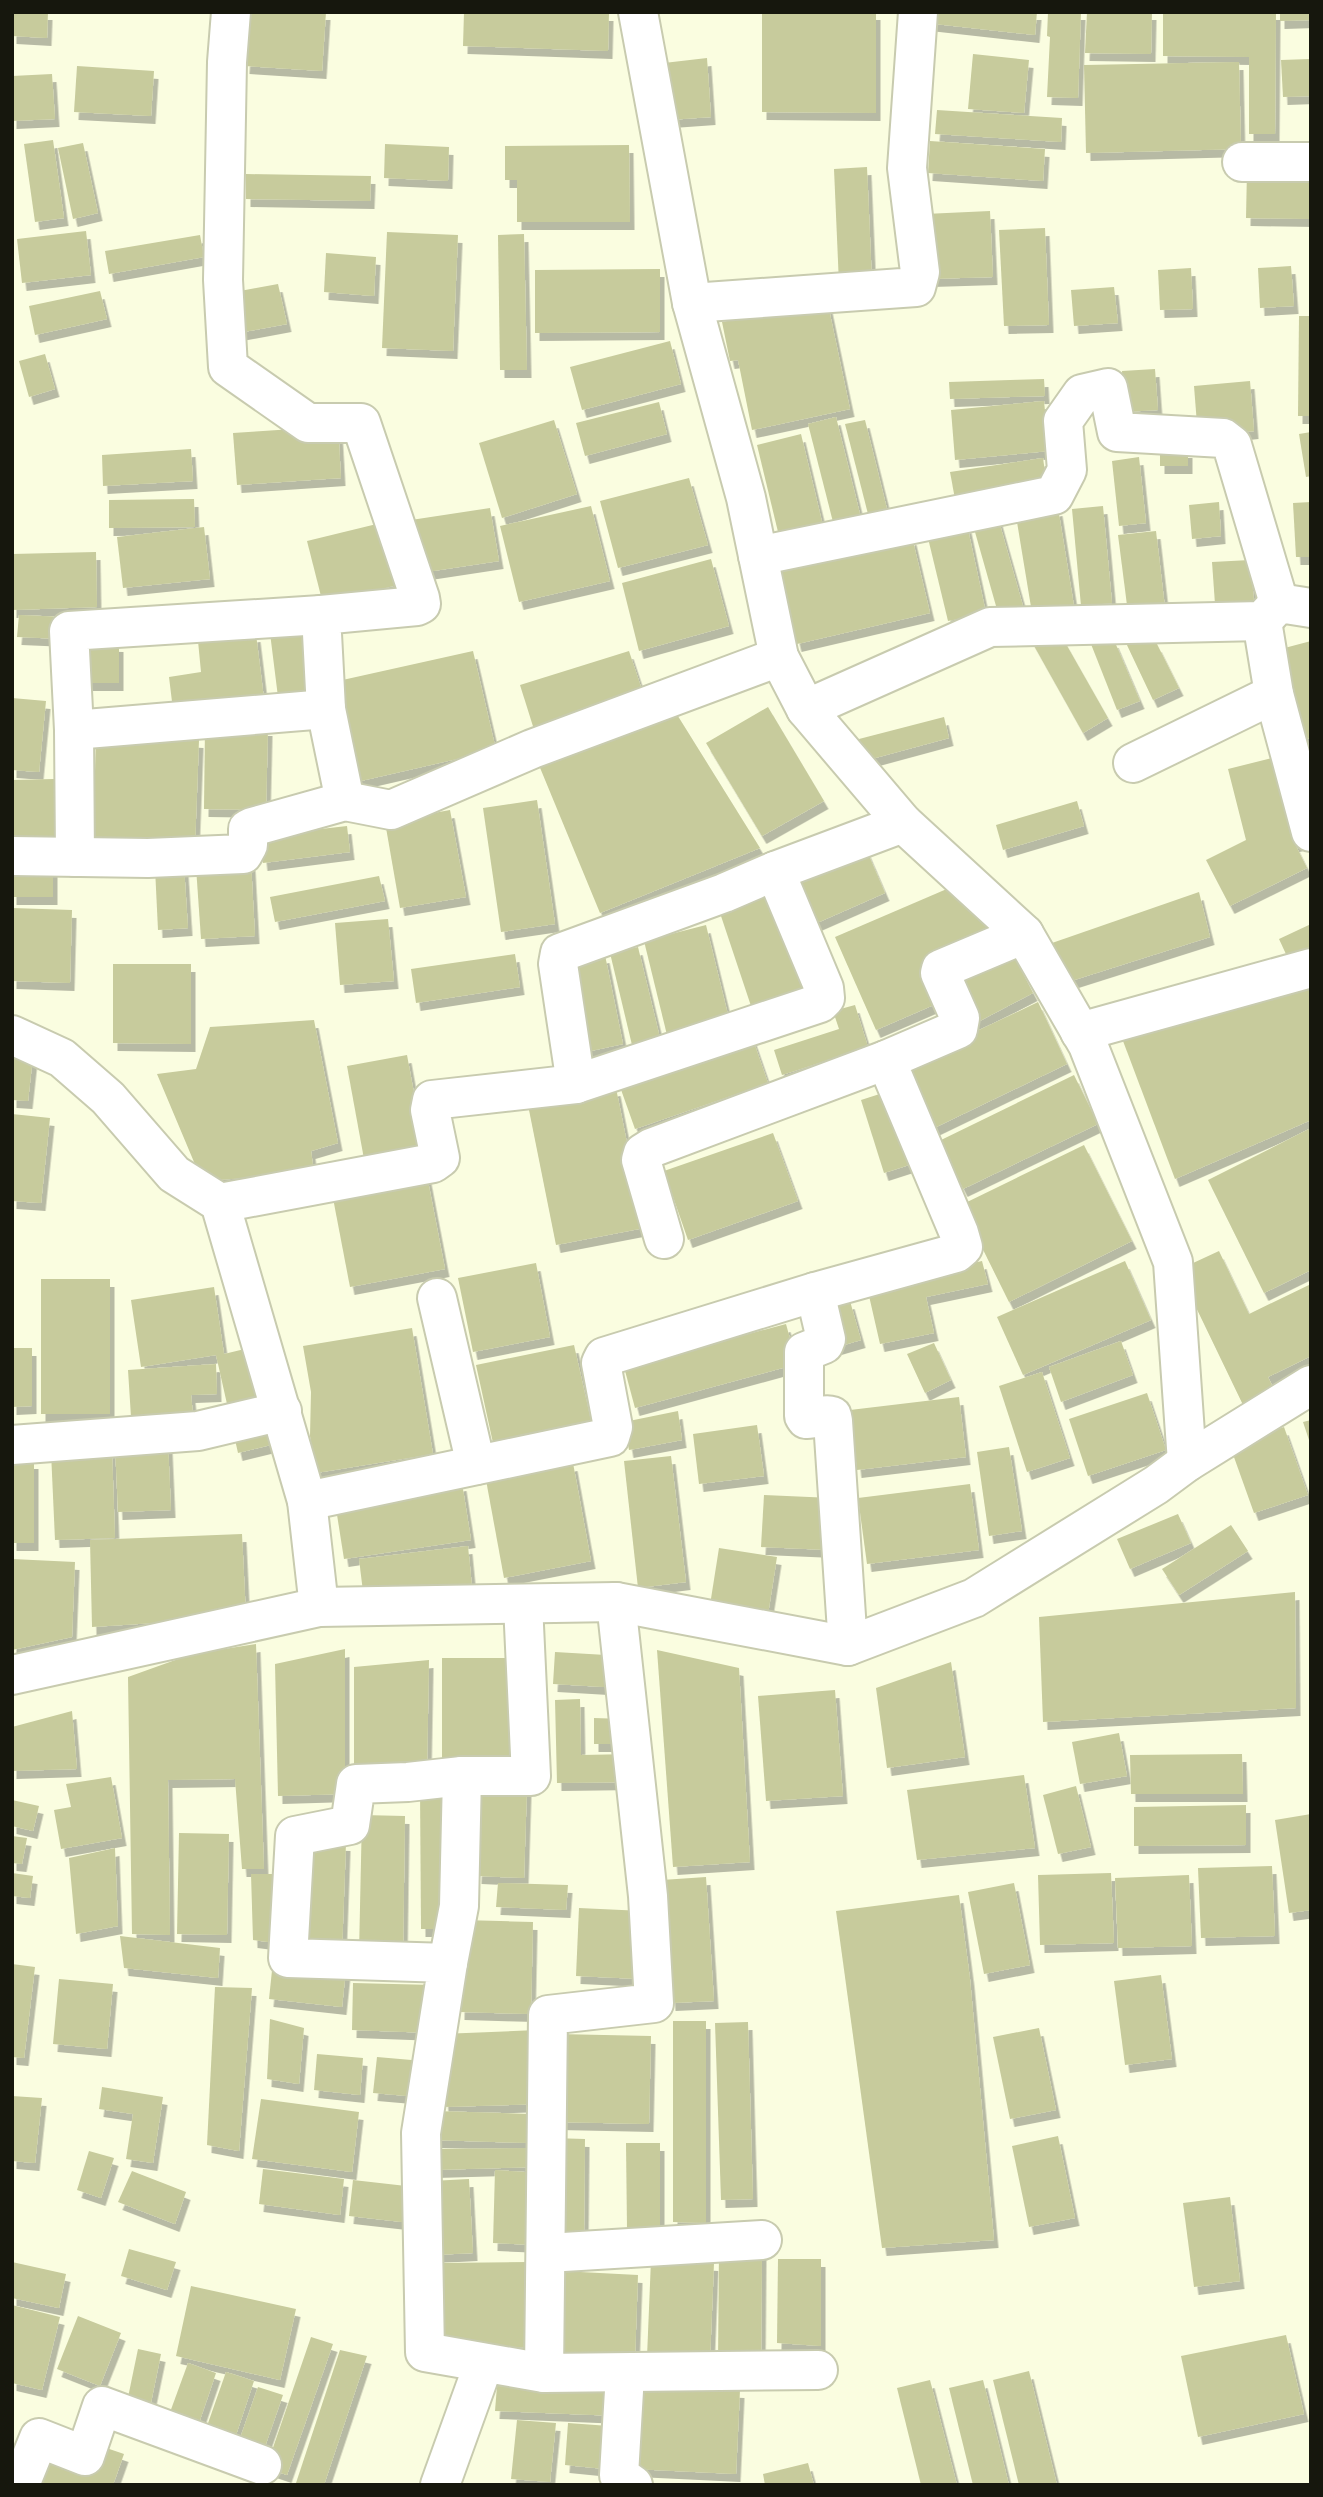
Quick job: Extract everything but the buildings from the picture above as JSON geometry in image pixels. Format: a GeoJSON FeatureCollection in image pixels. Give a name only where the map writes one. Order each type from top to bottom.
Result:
{"type":"FeatureCollection","features":[{"type":"Feature","properties":{"kind":"street"},"geometry":{"type":"LineString","coordinates":[[75,857],[74,730],[69,631],[321,615],[421,604],[361,423],[308,423],[228,367],[223,280],[227,61],[231,12]]}},
{"type":"Feature","properties":{"kind":"street"},"geometry":{"type":"LineString","coordinates":[[638,12],[692,303],[746,498],[779,657],[807,709],[903,823],[1024,934],[1088,1045],[1173,1262],[1187,1462]]}},
{"type":"Feature","properties":{"kind":"street"},"geometry":{"type":"LineString","coordinates":[[692,303],[916,287],[920,272],[907,168],[918,12]]}},
{"type":"Feature","properties":{"kind":"street"},"geometry":{"type":"LineString","coordinates":[[1242,162],[1311,162]]}},
{"type":"Feature","properties":{"kind":"street"},"geometry":{"type":"LineString","coordinates":[[758,556],[1054,495],[1067,470],[1063,421],[1082,394],[1108,388],[1117,432],[1223,438],[1233,444],[1284,611],[1274,694],[1311,832]]}},
{"type":"Feature","properties":{"kind":"street"},"geometry":{"type":"LineString","coordinates":[[807,709],[990,626],[1284,611]]}},
{"type":"Feature","properties":{"kind":"street"},"geometry":{"type":"LineString","coordinates":[[321,615],[326,709],[345,801]]}},
{"type":"Feature","properties":{"kind":"street"},"geometry":{"type":"LineString","coordinates":[[12,856],[148,858],[243,854],[248,845],[248,830],[252,827],[345,801],[391,810],[532,749],[779,657]]}},
{"type":"Feature","properties":{"kind":"street"},"geometry":{"type":"LineString","coordinates":[[1133,763],[1274,694]]}},
{"type":"Feature","properties":{"kind":"street"},"geometry":{"type":"LineString","coordinates":[[74,730],[326,709]]}},
{"type":"Feature","properties":{"kind":"street"},"geometry":{"type":"LineString","coordinates":[[576,1084],[558,964],[560,953],[903,823]]}},
{"type":"Feature","properties":{"kind":"street"},"geometry":{"type":"LineString","coordinates":[[220,1203],[433,1163],[440,1158],[430,1110],[432,1100],[576,1084],[820,1003],[825,998],[824,988],[775,871]]}},
{"type":"Feature","properties":{"kind":"street"},"geometry":{"type":"LineString","coordinates":[[664,1239],[641,1160],[643,1153],[886,1060],[958,1029],[960,1018],[940,973],[941,969],[1024,934]]}},
{"type":"Feature","properties":{"kind":"street"},"geometry":{"type":"LineString","coordinates":[[1080,1032],[1311,968]]}},
{"type":"Feature","properties":{"kind":"street"},"geometry":{"type":"LineString","coordinates":[[12,1035],[62,1058],[108,1098],[174,1174],[220,1203],[307,1501],[319,1607]]}},
{"type":"Feature","properties":{"kind":"street"},"geometry":{"type":"LineString","coordinates":[[307,1501],[610,1437],[613,1427],[601,1363],[609,1354],[956,1253],[964,1247],[886,1060]]}},
{"type":"Feature","properties":{"kind":"street"},"geometry":{"type":"LineString","coordinates":[[815,1292],[826,1339],[824,1344],[804,1352],[804,1416],[810,1420],[828,1415],[832,1416],[833,1421],[848,1646]]}},
{"type":"Feature","properties":{"kind":"street"},"geometry":{"type":"LineString","coordinates":[[437,1298],[476,1465]]}},
{"type":"Feature","properties":{"kind":"street"},"geometry":{"type":"LineString","coordinates":[[12,1675],[319,1607],[616,1602],[848,1646],[974,1598],[1311,1385]]}},
{"type":"Feature","properties":{"kind":"street"},"geometry":{"type":"LineString","coordinates":[[12,1445],[198,1431],[282,1410]]}},
{"type":"Feature","properties":{"kind":"street"},"geometry":{"type":"LineString","coordinates":[[544,2373],[548,2015],[654,2003],[648,1896],[616,1602]]}},
{"type":"Feature","properties":{"kind":"street"},"geometry":{"type":"LineString","coordinates":[[447,1963],[288,1958],[295,1836],[351,1825],[356,1784],[462,1776],[531,1776],[523,1604]]}},
{"type":"Feature","properties":{"kind":"street"},"geometry":{"type":"LineString","coordinates":[[462,1776],[459,1906],[447,1963],[421,2133],[425,2352],[544,2373],[818,2370]]}},
{"type":"Feature","properties":{"kind":"street"},"geometry":{"type":"LineString","coordinates":[[547,2253],[762,2239]]}},
{"type":"Feature","properties":{"kind":"street"},"geometry":{"type":"LineString","coordinates":[[440,2485],[484,2363]]}},
{"type":"Feature","properties":{"kind":"street"},"geometry":{"type":"LineString","coordinates":[[625,2374],[619,2475],[633,2485]]}},
{"type":"Feature","properties":{"kind":"street"},"geometry":{"type":"LineString","coordinates":[[20,2485],[39,2438],[85,2456],[102,2406],[262,2465]]}}]}
